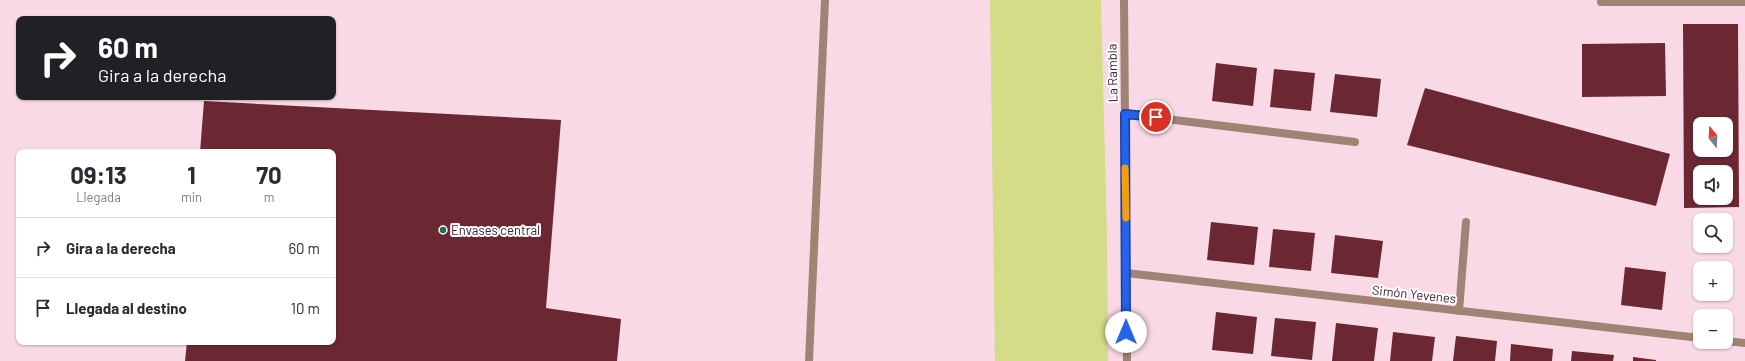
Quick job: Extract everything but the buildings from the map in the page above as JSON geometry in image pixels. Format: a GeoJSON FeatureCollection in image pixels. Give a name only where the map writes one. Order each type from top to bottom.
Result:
{"type":"FeatureCollection","features":[{"type":"Feature","properties":{"kind":"street"},"geometry":{"type":"LineString","coordinates":[[809,361],[825,0]]}},
{"type":"Feature","properties":{"kind":"street","name":"La Rambla"},"geometry":{"type":"LineString","coordinates":[[1124,0],[1127,361]]}},
{"type":"Feature","properties":{"kind":"street"},"geometry":{"type":"LineString","coordinates":[[1601,2],[1745,2]]}},
{"type":"Feature","properties":{"kind":"street"},"geometry":{"type":"LineString","coordinates":[[1125,114],[1355,142]]}},
{"type":"Feature","properties":{"kind":"street"},"geometry":{"type":"LineString","coordinates":[[1458,311],[1466,222]]}},
{"type":"Feature","properties":{"kind":"street","name":"Simón Yevenes"},"geometry":{"type":"LineString","coordinates":[[1126,273],[1693,337]]}},
{"type":"Feature","properties":{"kind":"street"},"geometry":{"type":"LineString","coordinates":[[1733,342],[1745,344]]}},
{"type":"Feature","properties":{"kind":"green space"},"geometry":{"type":"Polygon","coordinates":[[[990,0],[1101,0],[1107,241],[1108,361],[995,361],[990,0]]]}},
{"type":"Feature","properties":{"kind":"slow traffic"},"geometry":{"type":"LineString","coordinates":[[1125,168],[1126,218]]}},
{"type":"Feature","properties":{"kind":"place","name":"Envases central"},"geometry":{"type":"Point","coordinates":[443,230]}},
{"type":"Feature","properties":{"kind":"route"},"geometry":{"type":"LineString","coordinates":[[1126,332],[1125,114],[1156,117]]}}]}
